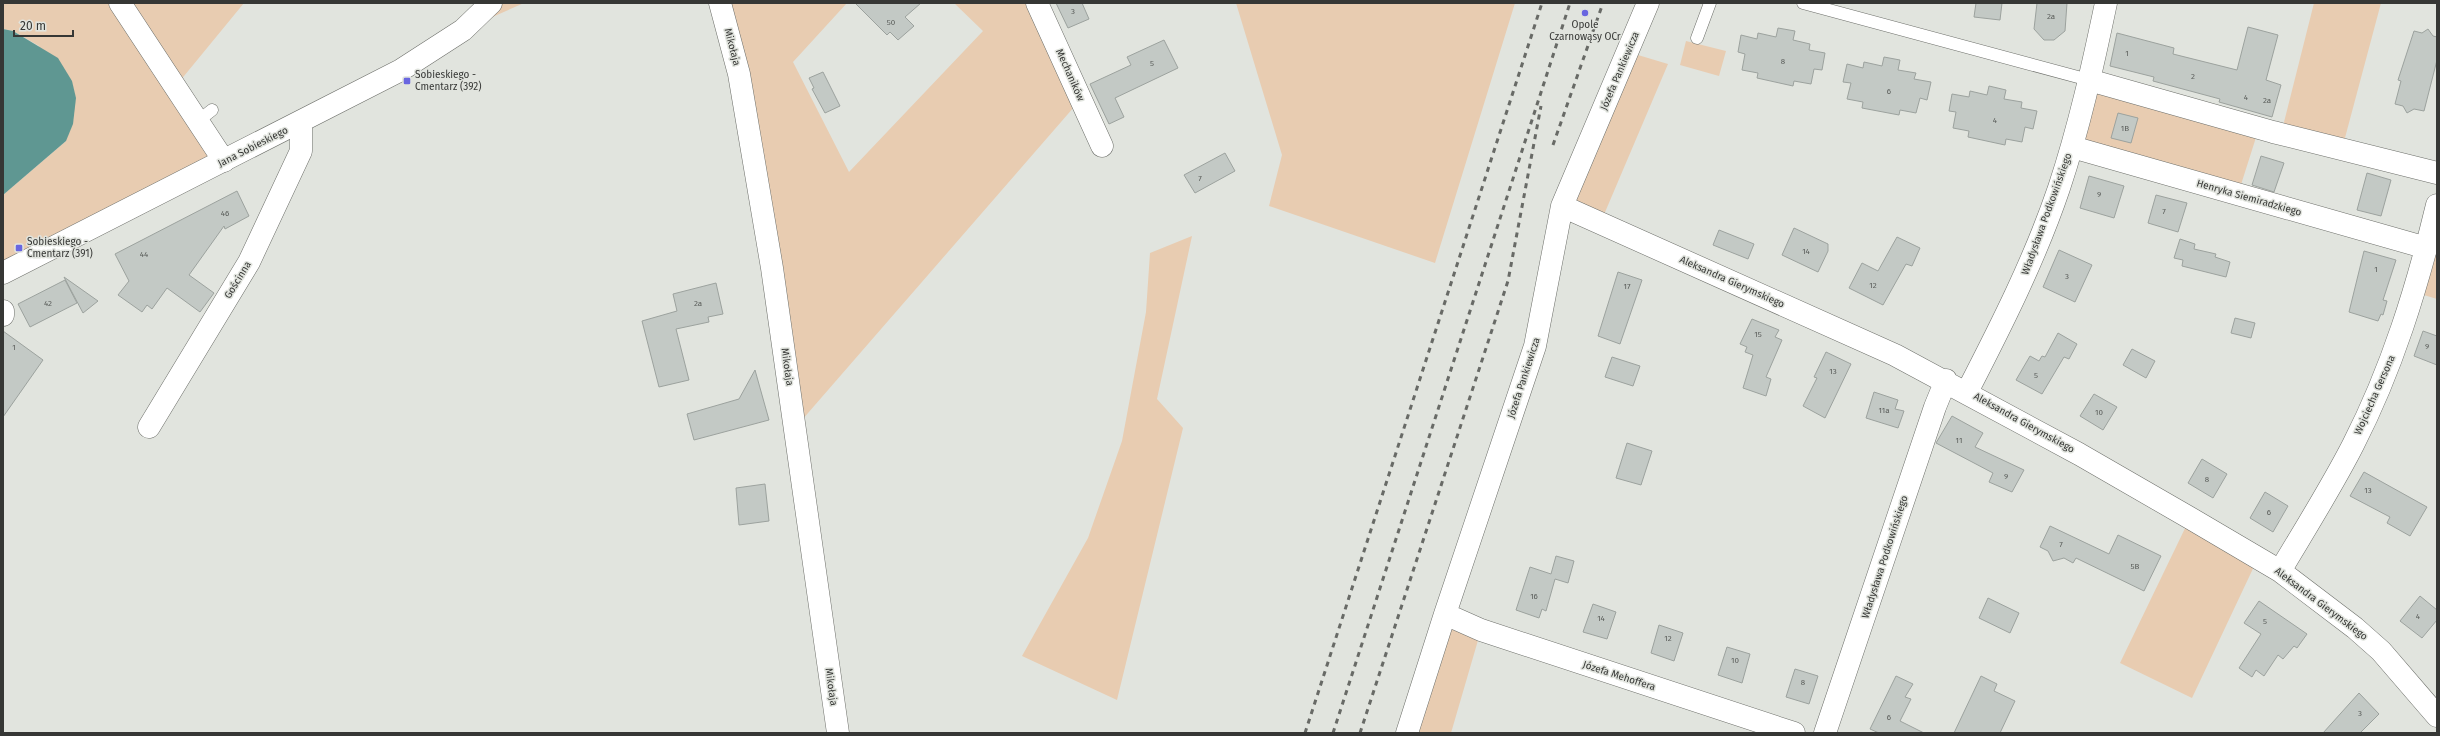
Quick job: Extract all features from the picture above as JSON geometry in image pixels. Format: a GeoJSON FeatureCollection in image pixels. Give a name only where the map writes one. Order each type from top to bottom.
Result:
{"type":"FeatureCollection","features":[{"type":"Feature","properties":{"kind":"street"},"geometry":{"type":"LineString","coordinates":[[120,3],[205,116],[224,161]]}},
{"type":"Feature","properties":{"kind":"street","name":"Jana Sobieskiego"},"geometry":{"type":"LineString","coordinates":[[3,273],[401,70],[463,30],[491,3]]}},
{"type":"Feature","properties":{"kind":"street","name":"Mikołaja"},"geometry":{"type":"LineString","coordinates":[[720,3],[739,74],[772,268],[838,733]]}},
{"type":"Feature","properties":{"kind":"street","name":"Mechaników"},"geometry":{"type":"LineString","coordinates":[[1037,3],[1102,146]]}},
{"type":"Feature","properties":{"kind":"street","name":"Józefa Pankiewicza"},"geometry":{"type":"LineString","coordinates":[[1407,733],[1445,614],[1535,346],[1562,206],[1648,3]]}},
{"type":"Feature","properties":{"kind":"street","name":"Władysława Podkowińskiego"},"geometry":{"type":"LineString","coordinates":[[1967,392],[2022,282],[2058,188],[2072,146],[2089,80],[2106,3]]}},
{"type":"Feature","properties":{"kind":"street"},"geometry":{"type":"LineString","coordinates":[[2089,80],[2273,132],[2437,173]]}},
{"type":"Feature","properties":{"kind":"street","name":"Gościnna"},"geometry":{"type":"LineString","coordinates":[[149,427],[249,262],[301,151],[301,122]]}},
{"type":"Feature","properties":{"kind":"street","name":"Henryka Siemiradzkiego"},"geometry":{"type":"LineString","coordinates":[[2072,146],[2427,248]]}},
{"type":"Feature","properties":{"kind":"street","name":"Wojciecha Gersona"},"geometry":{"type":"LineString","coordinates":[[2280,571],[2328,492],[2369,411],[2394,351],[2427,248],[2437,205]]}},
{"type":"Feature","properties":{"kind":"street","name":"Aleksandra Gierymskiego"},"geometry":{"type":"LineString","coordinates":[[1562,206],[1895,354],[1946,380],[2079,454],[2280,571],[2355,628],[2381,651],[2437,716]]}},
{"type":"Feature","properties":{"kind":"street","name":"Władysława Podkowińskiego"},"geometry":{"type":"LineString","coordinates":[[1825,733],[1932,414],[1946,380]]}},
{"type":"Feature","properties":{"kind":"street","name":"Józefa Mehoffera"},"geometry":{"type":"LineString","coordinates":[[1445,614],[1488,632],[1794,733]]}},
{"type":"Feature","properties":{"kind":"lane"},"geometry":{"type":"LineString","coordinates":[[1697,38],[1710,3]]}},
{"type":"Feature","properties":{"kind":"lane"},"geometry":{"type":"LineString","coordinates":[[1803,3],[2089,80]]}},
{"type":"Feature","properties":{"kind":"shaded area"},"geometry":{"type":"Polygon","coordinates":[[[3,3],[244,3],[175,87],[224,161],[3,273],[3,195],[66,141],[39,46],[13,31],[3,29],[3,3]]]}},
{"type":"Feature","properties":{"kind":"shaded area"},"geometry":{"type":"Polygon","coordinates":[[[491,3],[524,3],[463,30],[491,3]]]}},
{"type":"Feature","properties":{"kind":"shaded area"},"geometry":{"type":"Polygon","coordinates":[[[720,3],[847,3],[793,62],[849,172],[983,31],[954,3],[1037,3],[1081,99],[795,428],[720,3]]]}},
{"type":"Feature","properties":{"kind":"shaded area"},"geometry":{"type":"Polygon","coordinates":[[[1236,3],[1515,3],[1435,263],[1269,206],[1282,155],[1236,3]]]}},
{"type":"Feature","properties":{"kind":"shaded area"},"geometry":{"type":"Polygon","coordinates":[[[2314,3],[2381,3],[2342,149],[2281,134],[2314,3]]]}},
{"type":"Feature","properties":{"kind":"shaded area"},"geometry":{"type":"Polygon","coordinates":[[[1686,41],[1726,51],[1719,76],[1680,65],[1686,41]]]}},
{"type":"Feature","properties":{"kind":"shaded area"},"geometry":{"type":"Polygon","coordinates":[[[1628,52],[1668,64],[1600,224],[1562,206],[1628,52]]]}},
{"type":"Feature","properties":{"kind":"shaded area"},"geometry":{"type":"Polygon","coordinates":[[[2089,80],[2259,128],[2238,194],[2072,147],[2089,80]]]}},
{"type":"Feature","properties":{"kind":"shaded area"},"geometry":{"type":"Polygon","coordinates":[[[2437,205],[2437,299],[2414,292],[2437,205]]]}},
{"type":"Feature","properties":{"kind":"shaded area"},"geometry":{"type":"Polygon","coordinates":[[[1192,236],[1157,399],[1183,428],[1117,700],[1022,656],[1088,538],[1122,441],[1146,312],[1150,253],[1192,236]]]}},
{"type":"Feature","properties":{"kind":"shaded area"},"geometry":{"type":"Polygon","coordinates":[[[2190,518],[2258,558],[2192,698],[2120,663],[2190,518]]]}},
{"type":"Feature","properties":{"kind":"shaded area"},"geometry":{"type":"Polygon","coordinates":[[[1445,614],[1481,630],[1451,733],[1407,733],[1445,614]]]}},
{"type":"Feature","properties":{"kind":"water"},"geometry":{"type":"Polygon","coordinates":[[[3,29],[13,31],[58,58],[72,81],[76,98],[73,124],[66,141],[3,195],[3,29]]]}},
{"type":"Feature","properties":{"kind":"building"},"geometry":{"type":"Polygon","coordinates":[[[855,3],[921,3],[905,17],[914,26],[898,40],[890,32],[887,35],[855,3]]]}},
{"type":"Feature","properties":{"kind":"building"},"geometry":{"type":"Polygon","coordinates":[[[1056,3],[1082,3],[1089,19],[1068,28],[1056,3]]]}},
{"type":"Feature","properties":{"kind":"building"},"geometry":{"type":"Polygon","coordinates":[[[1976,3],[2002,3],[2000,20],[1974,17],[1976,3]]]}},
{"type":"Feature","properties":{"kind":"building"},"geometry":{"type":"Polygon","coordinates":[[[2037,3],[2067,3],[2065,31],[2054,40],[2044,40],[2034,29],[2037,3]]]}},
{"type":"Feature","properties":{"kind":"building"},"geometry":{"type":"Polygon","coordinates":[[[2248,27],[2278,35],[2266,80],[2281,85],[2272,117],[2219,102],[2220,99],[2153,81],[2154,77],[2110,66],[2117,33],[2174,48],[2173,54],[2237,70],[2248,27]]]}},
{"type":"Feature","properties":{"kind":"building"},"geometry":{"type":"Polygon","coordinates":[[[1778,28],[1795,31],[1793,40],[1810,44],[1809,50],[1825,53],[1822,70],[1814,69],[1811,84],[1794,81],[1793,86],[1757,78],[1758,73],[1742,70],[1745,54],[1738,52],[1741,35],[1757,39],[1758,33],[1776,37],[1778,28]]]}},
{"type":"Feature","properties":{"kind":"building"},"geometry":{"type":"Polygon","coordinates":[[[2428,29],[2433,36],[2437,37],[2437,60],[2424,111],[2414,109],[2407,113],[2403,106],[2395,104],[2401,81],[2398,80],[2414,31],[2422,33],[2428,29]]]}},
{"type":"Feature","properties":{"kind":"building"},"geometry":{"type":"Polygon","coordinates":[[[1164,40],[1178,68],[1115,98],[1124,117],[1109,124],[1090,84],[1131,65],[1127,57],[1164,40]]]}},
{"type":"Feature","properties":{"kind":"building"},"geometry":{"type":"Polygon","coordinates":[[[1884,57],[1900,60],[1898,70],[1916,73],[1914,79],[1931,82],[1927,100],[1920,98],[1916,113],[1900,110],[1899,115],[1862,108],[1863,102],[1847,99],[1851,83],[1843,82],[1847,64],[1863,68],[1864,62],[1882,66],[1884,57]]]}},
{"type":"Feature","properties":{"kind":"building"},"geometry":{"type":"Polygon","coordinates":[[[823,72],[840,106],[825,113],[812,89],[814,88],[809,78],[823,72]]]}},
{"type":"Feature","properties":{"kind":"building"},"geometry":{"type":"Polygon","coordinates":[[[1989,86],[2006,90],[2004,99],[2022,102],[2021,108],[2037,111],[2033,129],[2025,127],[2022,142],[2006,139],[2005,145],[1968,137],[1969,131],[1953,128],[1956,112],[1949,111],[1952,94],[1969,97],[1970,91],[1987,95],[1989,86]]]}},
{"type":"Feature","properties":{"kind":"building"},"geometry":{"type":"Polygon","coordinates":[[[2118,113],[2138,118],[2131,143],[2111,138],[2118,113]]]}},
{"type":"Feature","properties":{"kind":"building"},"geometry":{"type":"Polygon","coordinates":[[[1225,153],[1235,171],[1195,193],[1184,175],[1225,153]]]}},
{"type":"Feature","properties":{"kind":"building"},"geometry":{"type":"Polygon","coordinates":[[[2261,156],[2284,163],[2274,192],[2252,185],[2261,156]]]}},
{"type":"Feature","properties":{"kind":"building"},"geometry":{"type":"Polygon","coordinates":[[[2367,173],[2391,180],[2381,216],[2357,210],[2367,173]]]}},
{"type":"Feature","properties":{"kind":"building"},"geometry":{"type":"Polygon","coordinates":[[[2089,176],[2124,186],[2114,218],[2080,208],[2089,176]]]}},
{"type":"Feature","properties":{"kind":"building"},"geometry":{"type":"Polygon","coordinates":[[[237,191],[249,216],[225,229],[224,226],[189,275],[214,293],[200,312],[167,288],[152,309],[147,305],[142,312],[118,295],[129,281],[115,254],[237,191]]]}},
{"type":"Feature","properties":{"kind":"building"},"geometry":{"type":"Polygon","coordinates":[[[2156,195],[2187,203],[2178,232],[2148,223],[2156,195]]]}},
{"type":"Feature","properties":{"kind":"building"},"geometry":{"type":"Polygon","coordinates":[[[1794,228],[1828,244],[1828,251],[1818,272],[1782,255],[1794,228]]]}},
{"type":"Feature","properties":{"kind":"building"},"geometry":{"type":"Polygon","coordinates":[[[1719,230],[1754,244],[1748,259],[1713,245],[1719,230]]]}},
{"type":"Feature","properties":{"kind":"building"},"geometry":{"type":"Polygon","coordinates":[[[1897,237],[1920,248],[1912,266],[1906,264],[1883,305],[1849,288],[1862,263],[1878,271],[1897,237]]]}},
{"type":"Feature","properties":{"kind":"building"},"geometry":{"type":"Polygon","coordinates":[[[2180,239],[2195,244],[2194,249],[2216,254],[2215,257],[2230,262],[2226,277],[2182,266],[2183,260],[2174,258],[2180,239]]]}},
{"type":"Feature","properties":{"kind":"building"},"geometry":{"type":"Polygon","coordinates":[[[2059,250],[2092,265],[2075,302],[2043,287],[2059,250]]]}},
{"type":"Feature","properties":{"kind":"building"},"geometry":{"type":"Polygon","coordinates":[[[2364,251],[2396,260],[2383,300],[2387,301],[2383,315],[2381,314],[2378,321],[2349,312],[2364,251]]]}},
{"type":"Feature","properties":{"kind":"building"},"geometry":{"type":"Polygon","coordinates":[[[1618,272],[1642,280],[1620,344],[1598,336],[1618,272]]]}},
{"type":"Feature","properties":{"kind":"building"},"geometry":{"type":"Polygon","coordinates":[[[64,277],[98,301],[83,313],[64,277]]]}},
{"type":"Feature","properties":{"kind":"building"},"geometry":{"type":"Polygon","coordinates":[[[65,280],[77,303],[30,327],[18,304],[65,280]]]}},
{"type":"Feature","properties":{"kind":"building"},"geometry":{"type":"Polygon","coordinates":[[[716,283],[723,314],[708,317],[709,322],[676,329],[689,380],[659,387],[642,321],[677,311],[673,294],[716,283]]]}},
{"type":"Feature","properties":{"kind":"building"},"geometry":{"type":"Polygon","coordinates":[[[2235,318],[2255,323],[2251,338],[2231,333],[2235,318]]]}},
{"type":"Feature","properties":{"kind":"building"},"geometry":{"type":"Polygon","coordinates":[[[1752,319],[1779,330],[1775,337],[1782,340],[1766,377],[1771,379],[1766,396],[1743,388],[1753,355],[1745,352],[1747,347],[1740,344],[1752,319]]]}},
{"type":"Feature","properties":{"kind":"building"},"geometry":{"type":"Polygon","coordinates":[[[3,331],[43,360],[3,417],[3,331]]]}},
{"type":"Feature","properties":{"kind":"building"},"geometry":{"type":"Polygon","coordinates":[[[2423,331],[2437,336],[2437,365],[2414,356],[2423,331]]]}},
{"type":"Feature","properties":{"kind":"building"},"geometry":{"type":"Polygon","coordinates":[[[2058,333],[2077,344],[2069,359],[2064,357],[2042,394],[2016,380],[2030,356],[2039,361],[2042,356],[2045,357],[2058,333]]]}},
{"type":"Feature","properties":{"kind":"building"},"geometry":{"type":"Polygon","coordinates":[[[2132,349],[2155,361],[2146,378],[2123,365],[2132,349]]]}},
{"type":"Feature","properties":{"kind":"building"},"geometry":{"type":"Polygon","coordinates":[[[1826,352],[1851,364],[1825,418],[1803,406],[1817,378],[1814,377],[1826,352]]]}},
{"type":"Feature","properties":{"kind":"building"},"geometry":{"type":"Polygon","coordinates":[[[1612,357],[1640,366],[1633,386],[1605,377],[1612,357]]]}},
{"type":"Feature","properties":{"kind":"building"},"geometry":{"type":"Polygon","coordinates":[[[755,370],[769,420],[694,440],[687,414],[739,399],[755,370]]]}},
{"type":"Feature","properties":{"kind":"building"},"geometry":{"type":"Polygon","coordinates":[[[1874,392],[1898,400],[1895,409],[1904,411],[1898,428],[1866,418],[1874,392]]]}},
{"type":"Feature","properties":{"kind":"building"},"geometry":{"type":"Polygon","coordinates":[[[2094,394],[2117,407],[2103,430],[2080,416],[2094,394]]]}},
{"type":"Feature","properties":{"kind":"building"},"geometry":{"type":"Polygon","coordinates":[[[1952,416],[1983,433],[1975,447],[2024,470],[2012,492],[1989,482],[1993,473],[1936,443],[1952,416]]]}},
{"type":"Feature","properties":{"kind":"building"},"geometry":{"type":"Polygon","coordinates":[[[1627,443],[1652,451],[1641,485],[1616,478],[1627,443]]]}},
{"type":"Feature","properties":{"kind":"building"},"geometry":{"type":"Polygon","coordinates":[[[2202,459],[2227,474],[2213,498],[2188,483],[2202,459]]]}},
{"type":"Feature","properties":{"kind":"building"},"geometry":{"type":"Polygon","coordinates":[[[2364,472],[2427,507],[2410,536],[2387,523],[2390,517],[2350,496],[2364,472]]]}},
{"type":"Feature","properties":{"kind":"building"},"geometry":{"type":"Polygon","coordinates":[[[765,484],[769,521],[739,525],[736,488],[765,484]]]}},
{"type":"Feature","properties":{"kind":"building"},"geometry":{"type":"Polygon","coordinates":[[[2265,492],[2288,506],[2273,532],[2250,518],[2265,492]]]}},
{"type":"Feature","properties":{"kind":"building"},"geometry":{"type":"Polygon","coordinates":[[[2050,526],[2109,554],[2118,535],[2161,556],[2144,591],[2076,558],[2073,563],[2064,558],[2053,561],[2048,551],[2040,547],[2050,526]]]}},
{"type":"Feature","properties":{"kind":"building"},"geometry":{"type":"Polygon","coordinates":[[[1556,556],[1574,561],[1568,583],[1555,579],[1546,611],[1542,609],[1539,618],[1516,610],[1530,567],[1551,574],[1556,556]]]}},
{"type":"Feature","properties":{"kind":"building"},"geometry":{"type":"Polygon","coordinates":[[[2420,596],[2437,610],[2437,620],[2422,638],[2400,621],[2420,596]]]}},
{"type":"Feature","properties":{"kind":"building"},"geometry":{"type":"Polygon","coordinates":[[[1988,598],[2019,613],[2010,633],[1979,618],[1988,598]]]}},
{"type":"Feature","properties":{"kind":"building"},"geometry":{"type":"Polygon","coordinates":[[[2259,601],[2307,634],[2297,648],[2294,646],[2283,659],[2278,655],[2264,676],[2256,670],[2252,677],[2239,668],[2261,634],[2244,623],[2259,601]]]}},
{"type":"Feature","properties":{"kind":"building"},"geometry":{"type":"Polygon","coordinates":[[[1593,604],[1616,612],[1607,639],[1583,632],[1593,604]]]}},
{"type":"Feature","properties":{"kind":"building"},"geometry":{"type":"Polygon","coordinates":[[[1659,625],[1683,633],[1674,661],[1651,653],[1659,625]]]}},
{"type":"Feature","properties":{"kind":"building"},"geometry":{"type":"Polygon","coordinates":[[[1727,647],[1750,654],[1742,683],[1718,675],[1727,647]]]}},
{"type":"Feature","properties":{"kind":"building"},"geometry":{"type":"Polygon","coordinates":[[[1795,669],[1818,676],[1809,704],[1786,697],[1795,669]]]}},
{"type":"Feature","properties":{"kind":"building"},"geometry":{"type":"Polygon","coordinates":[[[1896,676],[1913,684],[1905,697],[1911,699],[1900,721],[1924,733],[1879,733],[1870,729],[1896,676]]]}},
{"type":"Feature","properties":{"kind":"building"},"geometry":{"type":"Polygon","coordinates":[[[1981,676],[1997,684],[1994,691],[2015,701],[2000,733],[1954,733],[1981,676]]]}},
{"type":"Feature","properties":{"kind":"building"},"geometry":{"type":"Polygon","coordinates":[[[2359,693],[2379,714],[2360,733],[2323,733],[2359,693]]]}},
{"type":"Feature","properties":{"kind":"railway"},"geometry":{"type":"LineString","coordinates":[[1305,733],[1542,3]]}},
{"type":"Feature","properties":{"kind":"railway"},"geometry":{"type":"LineString","coordinates":[[1333,733],[1570,3]]}},
{"type":"Feature","properties":{"kind":"railway"},"geometry":{"type":"LineString","coordinates":[[1553,145],[1603,3]]}},
{"type":"Feature","properties":{"kind":"railway"},"geometry":{"type":"LineString","coordinates":[[1360,733],[1508,281],[1541,106]]}},
{"type":"Feature","properties":{"kind":"place","name":"Opole Czarnowąsy OCr"},"geometry":{"type":"Point","coordinates":[1585,13]}},
{"type":"Feature","properties":{"kind":"place","name":"Sobieskiego - Cmentarz (392)"},"geometry":{"type":"Point","coordinates":[407,81]}},
{"type":"Feature","properties":{"kind":"place","name":"Sobieskiego - Cmentarz (391)"},"geometry":{"type":"Point","coordinates":[19,248]}}]}
